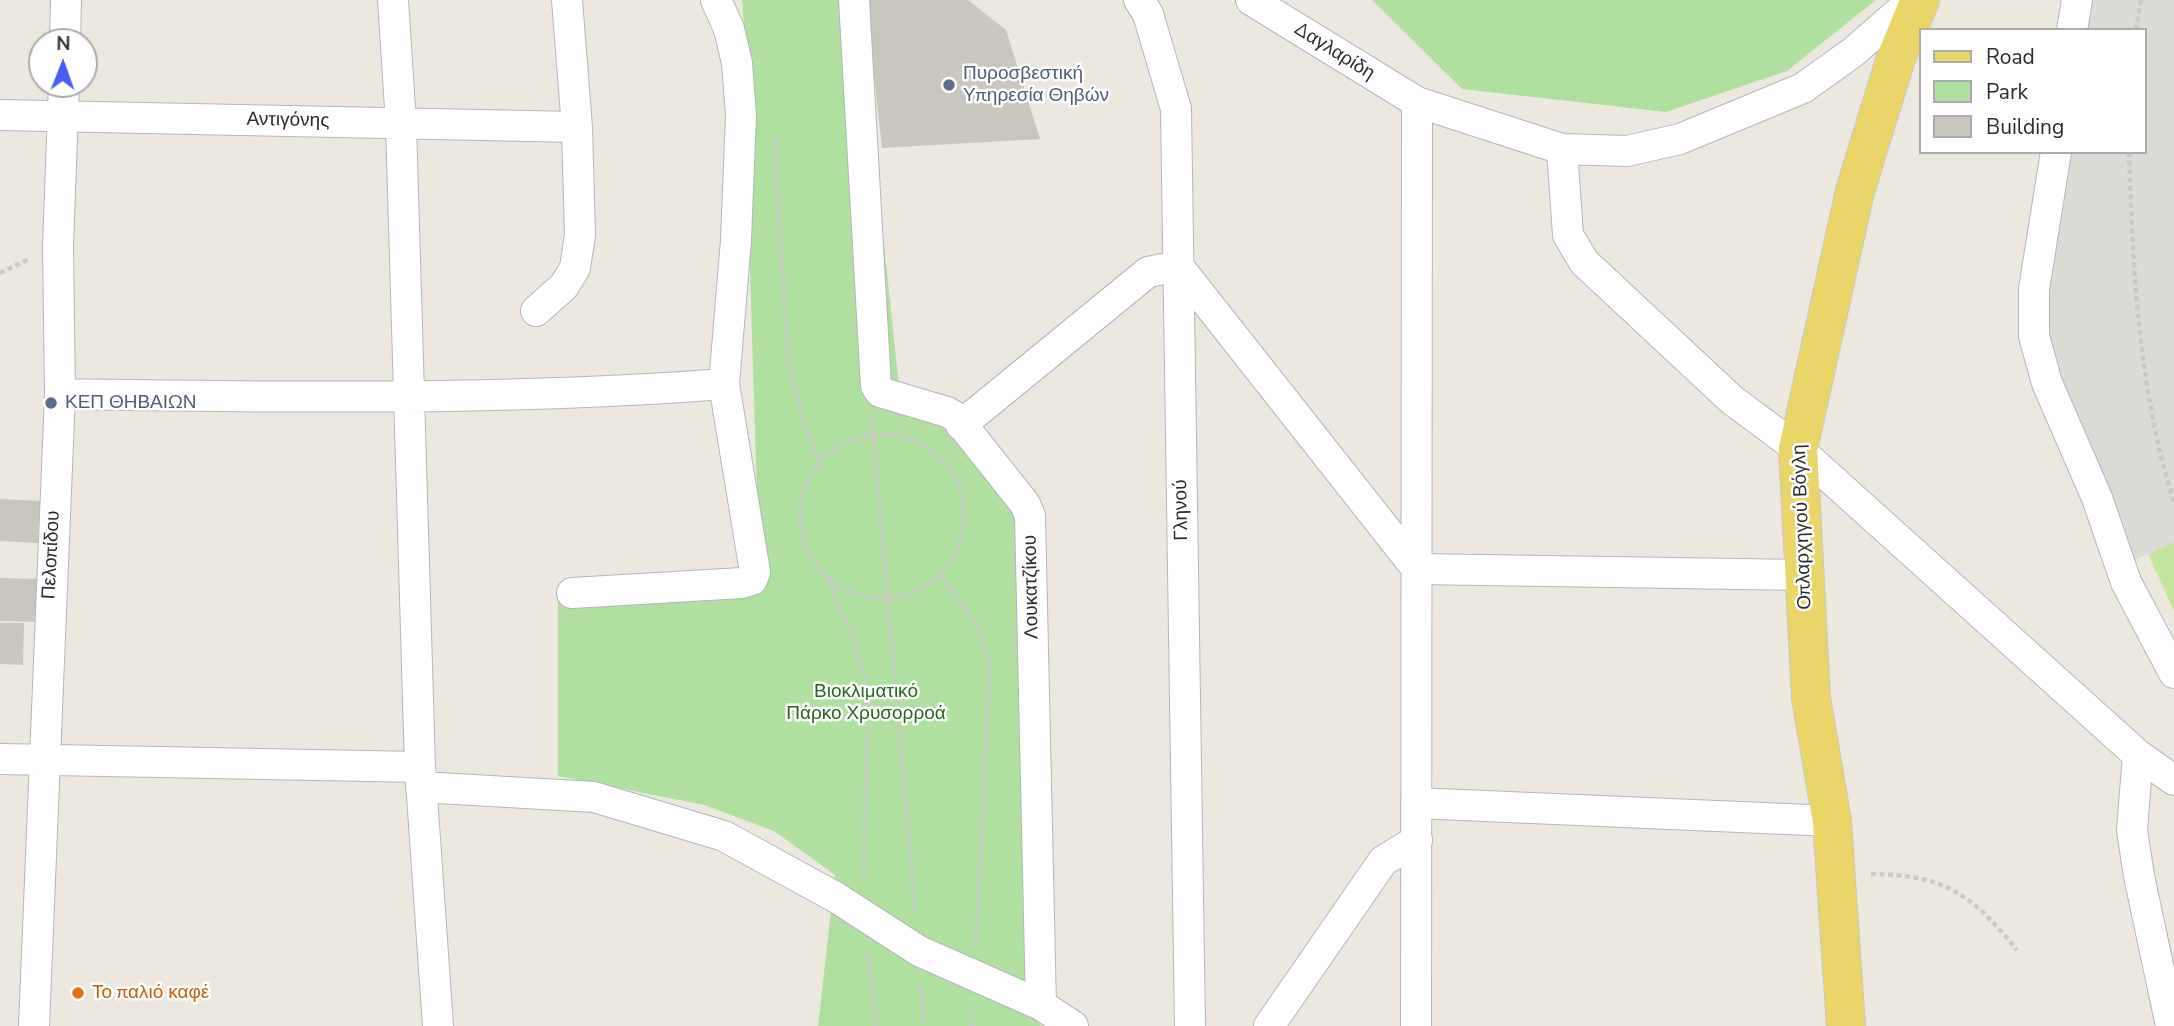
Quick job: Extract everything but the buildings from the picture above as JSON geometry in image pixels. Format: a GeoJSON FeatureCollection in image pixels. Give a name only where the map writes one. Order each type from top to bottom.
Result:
{"type":"FeatureCollection","features":[{"type":"Feature","properties":{"kind":"main road","name":"Οπλαρχηγού Βόγλη"},"geometry":{"type":"LineString","coordinates":[[1846,1026],[1832,821],[1811,698],[1798,449],[1855,191],[1895,61],[1920,0]]}},
{"type":"Feature","properties":{"kind":"street"},"geometry":{"type":"LineString","coordinates":[[65,28],[66,0]]}},
{"type":"Feature","properties":{"kind":"street"},"geometry":{"type":"LineString","coordinates":[[393,0],[401,124],[420,777],[438,1026]]}},
{"type":"Feature","properties":{"kind":"street"},"geometry":{"type":"LineString","coordinates":[[536,311],[564,286],[575,268],[580,235],[577,127],[567,0]]}},
{"type":"Feature","properties":{"kind":"street"},"geometry":{"type":"LineString","coordinates":[[572,593],[742,583],[752,580],[755,572],[724,384],[736,240],[741,115],[737,64],[729,29],[716,0]]}},
{"type":"Feature","properties":{"kind":"street","name":"Λουκατζίκου"},"geometry":{"type":"LineString","coordinates":[[854,0],[873,378],[880,393],[947,412],[961,425],[1025,504],[1030,516],[1041,1004]]}},
{"type":"Feature","properties":{"kind":"street","name":"Γληνού"},"geometry":{"type":"LineString","coordinates":[[1139,0],[1148,14],[1176,109],[1190,1026]]}},
{"type":"Feature","properties":{"kind":"street","name":"Δαγλαρίδη"},"geometry":{"type":"LineString","coordinates":[[1251,0],[1417,102],[1562,149],[1627,151],[1680,139],[1803,88],[1852,53],[1913,0]]}},
{"type":"Feature","properties":{"kind":"street"},"geometry":{"type":"LineString","coordinates":[[2072,28],[2077,0]]}},
{"type":"Feature","properties":{"kind":"street","name":"Πελοπίδου"},"geometry":{"type":"LineString","coordinates":[[34,1026],[42,759],[60,394],[58,246],[64,98]]}},
{"type":"Feature","properties":{"kind":"street"},"geometry":{"type":"LineString","coordinates":[[1416,1026],[1417,102]]}},
{"type":"Feature","properties":{"kind":"street","name":"Αντιγόνης"},"geometry":{"type":"LineString","coordinates":[[0,116],[577,127]]}},
{"type":"Feature","properties":{"kind":"street"},"geometry":{"type":"LineString","coordinates":[[1562,149],[1568,235],[1584,262],[1732,400],[1798,449],[2138,755],[2174,780]]}},
{"type":"Feature","properties":{"kind":"street"},"geometry":{"type":"LineString","coordinates":[[2056,154],[2034,289],[2034,336],[2047,383],[2097,498],[2126,582],[2174,673]]}},
{"type":"Feature","properties":{"kind":"street"},"geometry":{"type":"LineString","coordinates":[[961,425],[1148,272],[1178,265],[1417,569]]}},
{"type":"Feature","properties":{"kind":"street"},"geometry":{"type":"LineString","coordinates":[[60,394],[407,398],[605,393],[724,384]]}},
{"type":"Feature","properties":{"kind":"street"},"geometry":{"type":"LineString","coordinates":[[1417,569],[1803,575]]}},
{"type":"Feature","properties":{"kind":"street"},"geometry":{"type":"LineString","coordinates":[[2138,755],[2134,842],[2171,1026]]}},
{"type":"Feature","properties":{"kind":"street"},"geometry":{"type":"LineString","coordinates":[[0,759],[420,777],[594,797],[724,836],[866,916],[919,951],[1041,1004],[1073,1026]]}},
{"type":"Feature","properties":{"kind":"street"},"geometry":{"type":"LineString","coordinates":[[1416,803],[1832,821]]}},
{"type":"Feature","properties":{"kind":"street"},"geometry":{"type":"LineString","coordinates":[[1269,1026],[1383,861],[1417,840]]}},
{"type":"Feature","properties":{"kind":"path"},"geometry":{"type":"LineString","coordinates":[[2136,28],[2141,0]]}},
{"type":"Feature","properties":{"kind":"path"},"geometry":{"type":"LineString","coordinates":[[774,128],[788,359],[804,422],[819,461]]}},
{"type":"Feature","properties":{"kind":"path"},"geometry":{"type":"LineString","coordinates":[[2129,154],[2132,237],[2148,401],[2174,502]]}},
{"type":"Feature","properties":{"kind":"path"},"geometry":{"type":"LineString","coordinates":[[874,433],[924,1026]]}},
{"type":"Feature","properties":{"kind":"path"},"geometry":{"type":"LineString","coordinates":[[828,579],[846,591],[867,597],[889,598],[907,594],[939,575],[955,554],[964,528],[962,492],[954,476],[937,454],[913,438],[874,433],[854,438],[835,447],[819,461],[807,479],[801,500],[799,522],[804,543],[839,600],[864,669],[868,708],[864,794],[866,916],[870,985],[876,1026]]}},
{"type":"Feature","properties":{"kind":"path"},"geometry":{"type":"LineString","coordinates":[[939,575],[977,625],[990,664],[972,1026]]}},
{"type":"Feature","properties":{"kind":"path"},"geometry":{"type":"LineString","coordinates":[[868,708],[898,709]]}},
{"type":"Feature","properties":{"kind":"path"},"geometry":{"type":"LineString","coordinates":[[1835,874],[1896,874],[1941,883],[1983,909],[2017,950]]}},
{"type":"Feature","properties":{"kind":"green space","name":"Βιοκλιματικό Πάρκο Χρυσορροά"},"geometry":{"type":"Polygon","coordinates":[[[742,0],[858,0],[900,395],[945,425],[1018,514],[1031,1016],[1042,1026],[818,1026],[835,875],[774,831],[704,805],[558,776],[558,594],[760,588],[749,241],[750,113],[742,0]]]}},
{"type":"Feature","properties":{"kind":"green space"},"geometry":{"type":"Polygon","coordinates":[[[1372,0],[1876,0],[1787,71],[1666,112],[1462,89],[1372,0]]]}},
{"type":"Feature","properties":{"kind":"green space"},"geometry":{"type":"Polygon","coordinates":[[[2174,542],[2174,611],[2148,554],[2174,542]]]}},
{"type":"Feature","properties":{"kind":"shaded area"},"geometry":{"type":"Polygon","coordinates":[[[2077,0],[2174,0],[2174,542],[2121,566],[2034,336],[2056,154],[2146,154],[2146,28],[2072,28],[2077,0]]]}},
{"type":"Feature","properties":{"kind":"place","name":"Πυροσβεστική Υπηρεσία Θηβών"},"geometry":{"type":"Point","coordinates":[949,85]}},
{"type":"Feature","properties":{"kind":"place","name":"ΚΕΠ ΘΗΒΑΙΩΝ"},"geometry":{"type":"Point","coordinates":[51,403]}},
{"type":"Feature","properties":{"kind":"place","name":"Το παλιό καφέ"},"geometry":{"type":"Point","coordinates":[78,993]}}]}
